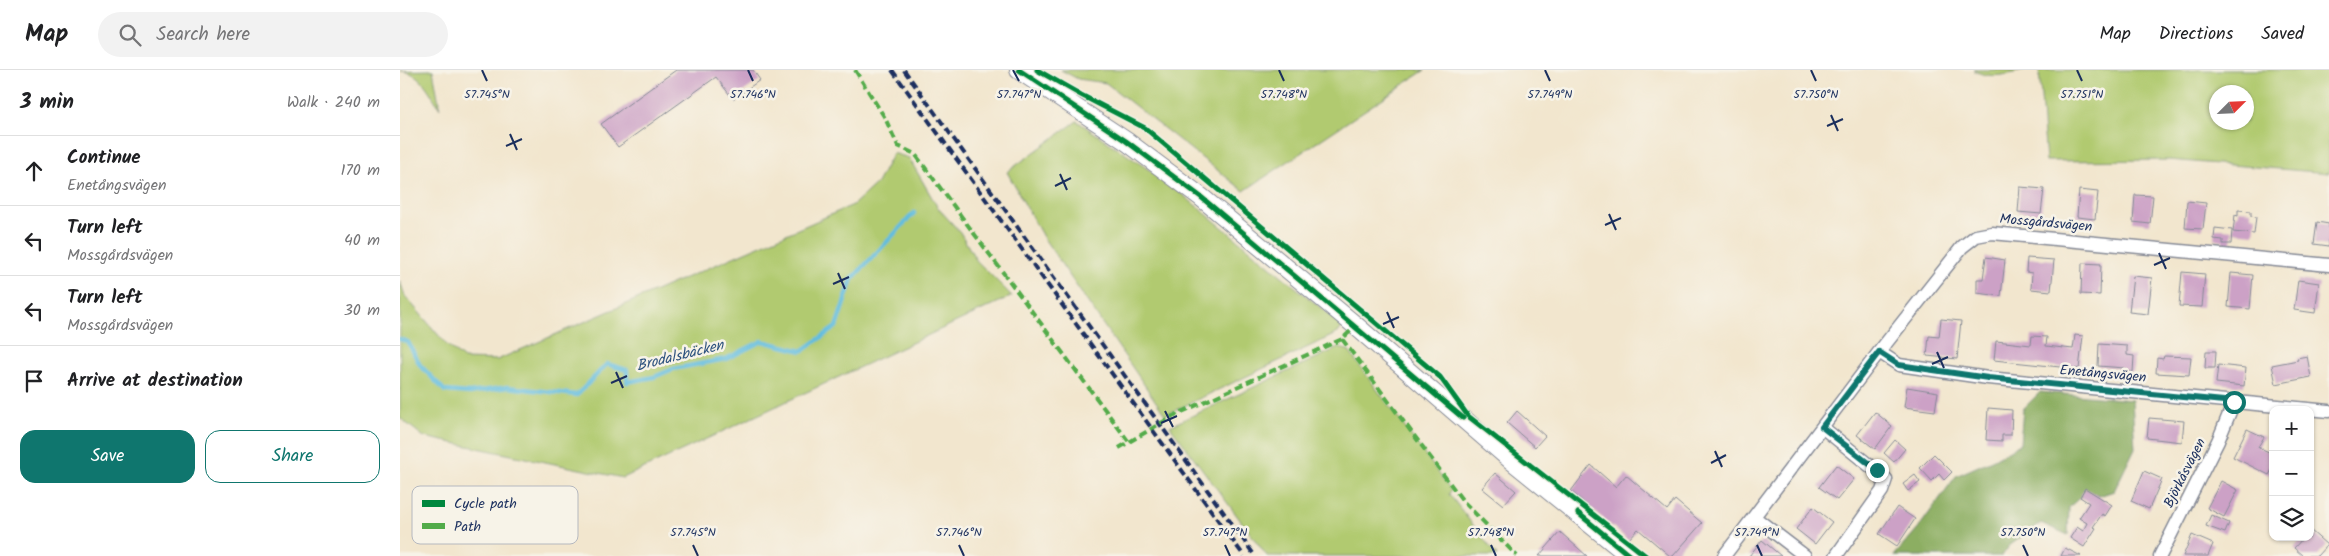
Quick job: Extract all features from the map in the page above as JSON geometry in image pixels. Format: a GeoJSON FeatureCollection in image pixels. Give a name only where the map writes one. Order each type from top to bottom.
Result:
{"type":"FeatureCollection","features":[{"type":"Feature","properties":{"kind":"street"},"geometry":{"type":"LineString","coordinates":[[1018,70],[1126,141],[1201,197],[1356,326],[1511,460],[1630,556]]}},
{"type":"Feature","properties":{"kind":"street","name":"Mossgårdsvägen"},"geometry":{"type":"LineString","coordinates":[[1724,556],[1879,352],[1962,247],[1976,236],[1992,233],[2329,265]]}},
{"type":"Feature","properties":{"kind":"street","name":"Enetångsvägen"},"geometry":{"type":"LineString","coordinates":[[1879,352],[1899,365],[1979,377],[2329,411]]}},
{"type":"Feature","properties":{"kind":"street","name":"Björkåsvägen"},"geometry":{"type":"LineString","coordinates":[[2160,556],[2218,441],[2234,402]]}},
{"type":"Feature","properties":{"kind":"street"},"geometry":{"type":"LineString","coordinates":[[1822,427],[1886,479],[1882,491],[1836,556]]}},
{"type":"Feature","properties":{"kind":"street"},"geometry":{"type":"LineString","coordinates":[[1754,516],[1805,556]]}},
{"type":"Feature","properties":{"kind":"green space"},"geometry":{"type":"Polygon","coordinates":[[[433,70],[440,109],[419,79],[407,72],[400,71],[433,70]]]}},
{"type":"Feature","properties":{"kind":"green space"},"geometry":{"type":"Polygon","coordinates":[[[1061,70],[1425,70],[1244,191],[1106,83],[1078,79],[1061,70]]]}},
{"type":"Feature","properties":{"kind":"green space"},"geometry":{"type":"Polygon","coordinates":[[[1973,70],[2027,70],[1986,75],[1973,70]]]}},
{"type":"Feature","properties":{"kind":"green space"},"geometry":{"type":"Polygon","coordinates":[[[2039,70],[2329,70],[2329,173],[2169,160],[2046,161],[2039,70]]]}},
{"type":"Feature","properties":{"kind":"green space"},"geometry":{"type":"Polygon","coordinates":[[[1077,121],[1167,182],[1343,326],[1338,333],[1165,415],[1043,237],[1007,172],[1077,121]]]}},
{"type":"Feature","properties":{"kind":"green space"},"geometry":{"type":"Polygon","coordinates":[[[893,153],[909,158],[938,208],[960,232],[976,260],[1012,296],[623,478],[424,437],[400,418],[400,281],[405,296],[447,345],[464,359],[497,360],[853,205],[877,183],[893,153]]]}},
{"type":"Feature","properties":{"kind":"green space"},"geometry":{"type":"Polygon","coordinates":[[[1338,348],[1348,350],[1451,490],[1449,494],[1497,556],[1267,556],[1170,426],[1338,348]]]}},
{"type":"Feature","properties":{"kind":"green space"},"geometry":{"type":"Polygon","coordinates":[[[2040,392],[2132,400],[2135,448],[2114,491],[2099,496],[2085,493],[2069,507],[2068,535],[2041,523],[2009,546],[2002,556],[1894,556],[1919,527],[1956,476],[1994,459],[2020,444],[2023,409],[2040,392]]]}},
{"type":"Feature","properties":{"kind":"building"},"geometry":{"type":"Polygon","coordinates":[[[676,70],[753,70],[760,80],[733,99],[716,77],[618,147],[601,124],[676,70]]]}},
{"type":"Feature","properties":{"kind":"building"},"geometry":{"type":"Polygon","coordinates":[[[2020,187],[2044,189],[2041,214],[2018,212],[2020,187]]]}},
{"type":"Feature","properties":{"kind":"building"},"geometry":{"type":"Polygon","coordinates":[[[2079,190],[2098,192],[2095,219],[2077,217],[2079,190]]]}},
{"type":"Feature","properties":{"kind":"building"},"geometry":{"type":"Polygon","coordinates":[[[2135,195],[2153,196],[2150,224],[2133,222],[2135,195]]]}},
{"type":"Feature","properties":{"kind":"building"},"geometry":{"type":"Polygon","coordinates":[[[2187,201],[2206,203],[2203,229],[2185,228],[2187,201]]]}},
{"type":"Feature","properties":{"kind":"building"},"geometry":{"type":"Polygon","coordinates":[[[2238,210],[2251,211],[2251,216],[2256,217],[2254,234],[2233,232],[2235,215],[2238,216],[2238,210]]]}},
{"type":"Feature","properties":{"kind":"building"},"geometry":{"type":"Polygon","coordinates":[[[2317,222],[2329,224],[2329,246],[2314,244],[2317,222]]]}},
{"type":"Feature","properties":{"kind":"building"},"geometry":{"type":"Polygon","coordinates":[[[2215,228],[2232,230],[2231,244],[2223,244],[2223,240],[2214,239],[2215,228]]]}},
{"type":"Feature","properties":{"kind":"building"},"geometry":{"type":"Polygon","coordinates":[[[1986,257],[2005,260],[2001,296],[1977,293],[1977,279],[1983,279],[1986,257]]]}},
{"type":"Feature","properties":{"kind":"building"},"geometry":{"type":"Polygon","coordinates":[[[2027,258],[2054,260],[2051,291],[2031,289],[2032,273],[2026,272],[2027,258]]]}},
{"type":"Feature","properties":{"kind":"building"},"geometry":{"type":"Polygon","coordinates":[[[2082,263],[2101,264],[2100,295],[2081,294],[2082,263]]]}},
{"type":"Feature","properties":{"kind":"building"},"geometry":{"type":"Polygon","coordinates":[[[2182,272],[2205,274],[2202,307],[2179,306],[2182,272]]]}},
{"type":"Feature","properties":{"kind":"building"},"geometry":{"type":"Polygon","coordinates":[[[2231,273],[2253,275],[2250,309],[2228,307],[2231,273]]]}},
{"type":"Feature","properties":{"kind":"building"},"geometry":{"type":"Polygon","coordinates":[[[2133,276],[2152,278],[2148,314],[2129,312],[2133,276]]]}},
{"type":"Feature","properties":{"kind":"building"},"geometry":{"type":"Polygon","coordinates":[[[2298,280],[2319,283],[2315,313],[2294,310],[2298,280]]]}},
{"type":"Feature","properties":{"kind":"building"},"geometry":{"type":"Polygon","coordinates":[[[1941,319],[1961,321],[1957,359],[1927,356],[1929,336],[1939,337],[1941,319]]]}},
{"type":"Feature","properties":{"kind":"building"},"geometry":{"type":"Polygon","coordinates":[[[2075,335],[2083,336],[2079,369],[1994,360],[1996,341],[2031,345],[2032,336],[2047,337],[2046,346],[2073,349],[2075,335]]]}},
{"type":"Feature","properties":{"kind":"building"},"geometry":{"type":"Polygon","coordinates":[[[2099,344],[2127,346],[2127,355],[2134,356],[2133,372],[2124,372],[2125,368],[2098,366],[2099,344]]]}},
{"type":"Feature","properties":{"kind":"building"},"geometry":{"type":"Polygon","coordinates":[[[2206,351],[2216,351],[2215,368],[2205,368],[2206,351]]]}},
{"type":"Feature","properties":{"kind":"building"},"geometry":{"type":"Polygon","coordinates":[[[2164,356],[2191,357],[2189,375],[2156,373],[2157,358],[2163,359],[2164,356]]]}},
{"type":"Feature","properties":{"kind":"building"},"geometry":{"type":"Polygon","coordinates":[[[2307,356],[2311,377],[2276,384],[2272,365],[2298,360],[2297,358],[2307,356]]]}},
{"type":"Feature","properties":{"kind":"building"},"geometry":{"type":"Polygon","coordinates":[[[2218,365],[2246,368],[2244,386],[2216,383],[2218,365]]]}},
{"type":"Feature","properties":{"kind":"building"},"geometry":{"type":"Polygon","coordinates":[[[1907,387],[1938,392],[1935,411],[1904,407],[1907,387]]]}},
{"type":"Feature","properties":{"kind":"building"},"geometry":{"type":"Polygon","coordinates":[[[1988,408],[2012,410],[2011,435],[2002,435],[2002,441],[1986,440],[1988,408]]]}},
{"type":"Feature","properties":{"kind":"building"},"geometry":{"type":"Polygon","coordinates":[[[1517,411],[1545,436],[1535,447],[1507,423],[1517,411]]]}},
{"type":"Feature","properties":{"kind":"building"},"geometry":{"type":"Polygon","coordinates":[[[1875,412],[1892,426],[1875,449],[1857,435],[1875,412]]]}},
{"type":"Feature","properties":{"kind":"building"},"geometry":{"type":"Polygon","coordinates":[[[2149,418],[2184,421],[2182,442],[2147,438],[2149,418]]]}},
{"type":"Feature","properties":{"kind":"building"},"geometry":{"type":"Polygon","coordinates":[[[2247,429],[2264,437],[2258,447],[2269,452],[2269,475],[2233,457],[2247,429]]]}},
{"type":"Feature","properties":{"kind":"building"},"geometry":{"type":"Polygon","coordinates":[[[1895,440],[1905,449],[1894,462],[1884,453],[1895,440]]]}},
{"type":"Feature","properties":{"kind":"building"},"geometry":{"type":"Polygon","coordinates":[[[1934,454],[1952,472],[1944,480],[1939,474],[1932,481],[1920,468],[1934,454]]]}},
{"type":"Feature","properties":{"kind":"building"},"geometry":{"type":"Polygon","coordinates":[[[1591,465],[1616,487],[1626,475],[1667,510],[1675,500],[1702,523],[1673,556],[1670,556],[1638,529],[1628,540],[1571,491],[1591,465]]]}},
{"type":"Feature","properties":{"kind":"building"},"geometry":{"type":"Polygon","coordinates":[[[1836,465],[1854,479],[1837,500],[1819,487],[1836,465]]]}},
{"type":"Feature","properties":{"kind":"building"},"geometry":{"type":"Polygon","coordinates":[[[2144,471],[2162,479],[2149,509],[2131,501],[2144,471]]]}},
{"type":"Feature","properties":{"kind":"building"},"geometry":{"type":"Polygon","coordinates":[[[1495,473],[1516,491],[1503,505],[1482,488],[1495,473]]]}},
{"type":"Feature","properties":{"kind":"building"},"geometry":{"type":"Polygon","coordinates":[[[1915,475],[1920,482],[1908,491],[1903,484],[1915,475]]]}},
{"type":"Feature","properties":{"kind":"building"},"geometry":{"type":"Polygon","coordinates":[[[2221,481],[2238,490],[2224,517],[2207,508],[2221,481]]]}},
{"type":"Feature","properties":{"kind":"building"},"geometry":{"type":"Polygon","coordinates":[[[2085,488],[2112,505],[2105,516],[2102,514],[2093,527],[2096,528],[2084,547],[2070,538],[2077,527],[2083,531],[2087,523],[2079,518],[2089,503],[2080,497],[2085,488]]]}},
{"type":"Feature","properties":{"kind":"building"},"geometry":{"type":"Polygon","coordinates":[[[1813,507],[1832,522],[1815,544],[1796,529],[1813,507]]]}},
{"type":"Feature","properties":{"kind":"building"},"geometry":{"type":"Polygon","coordinates":[[[1897,507],[1915,519],[1897,546],[1879,534],[1897,507]]]}},
{"type":"Feature","properties":{"kind":"building"},"geometry":{"type":"Polygon","coordinates":[[[2211,515],[2229,523],[2225,533],[2206,526],[2211,515]]]}},
{"type":"Feature","properties":{"kind":"building"},"geometry":{"type":"Polygon","coordinates":[[[1560,532],[1587,556],[1539,556],[1560,532]]]}},
{"type":"Feature","properties":{"kind":"building"},"geometry":{"type":"Polygon","coordinates":[[[2314,534],[2327,545],[2317,556],[2303,556],[2294,548],[2300,541],[2314,541],[2314,534]]]}},
{"type":"Feature","properties":{"kind":"building"},"geometry":{"type":"Polygon","coordinates":[[[2192,535],[2213,544],[2208,556],[2183,556],[2192,535]]]}},
{"type":"Feature","properties":{"kind":"building"},"geometry":{"type":"Polygon","coordinates":[[[1762,540],[1781,556],[1749,556],[1762,540]]]}},
{"type":"Feature","properties":{"kind":"building"},"geometry":{"type":"Polygon","coordinates":[[[2065,548],[2081,556],[2061,556],[2065,548]]]}},
{"type":"Feature","properties":{"kind":"waterway","name":"Brodalsbäcken"},"geometry":{"type":"LineString","coordinates":[[400,339],[408,342],[420,365],[445,391],[470,393],[507,387],[577,395],[607,364],[627,370],[627,382],[654,377],[673,369],[726,359],[762,341],[802,351],[836,327],[852,279],[914,213]]}},
{"type":"Feature","properties":{"kind":"railway"},"geometry":{"type":"LineString","coordinates":[[892,70],[1244,556]]}},
{"type":"Feature","properties":{"kind":"railway"},"geometry":{"type":"LineString","coordinates":[[904,70],[1255,556]]}},
{"type":"Feature","properties":{"kind":"marked path"},"geometry":{"type":"LineString","coordinates":[[855,70],[885,118],[898,146],[915,154],[1129,442]]}},
{"type":"Feature","properties":{"kind":"marked path"},"geometry":{"type":"LineString","coordinates":[[1119,448],[1173,416],[1342,339],[1356,326]]}},
{"type":"Feature","properties":{"kind":"marked path"},"geometry":{"type":"LineString","coordinates":[[1342,339],[1463,501],[1517,556]]}},
{"type":"Feature","properties":{"kind":"cycle path"},"geometry":{"type":"LineString","coordinates":[[1019,70],[1126,141],[1201,197],[1463,418]]}},
{"type":"Feature","properties":{"kind":"cycle path"},"geometry":{"type":"LineString","coordinates":[[1037,70],[1145,128],[1440,377],[1468,416],[1646,556]]}},
{"type":"Feature","properties":{"kind":"cycle path"},"geometry":{"type":"LineString","coordinates":[[1578,513],[1630,556]]}},
{"type":"Feature","properties":{"kind":"route"},"geometry":{"type":"LineString","coordinates":[[1877,470],[1822,427],[1879,352],[1899,365],[1988,378],[2234,402]]}}]}
